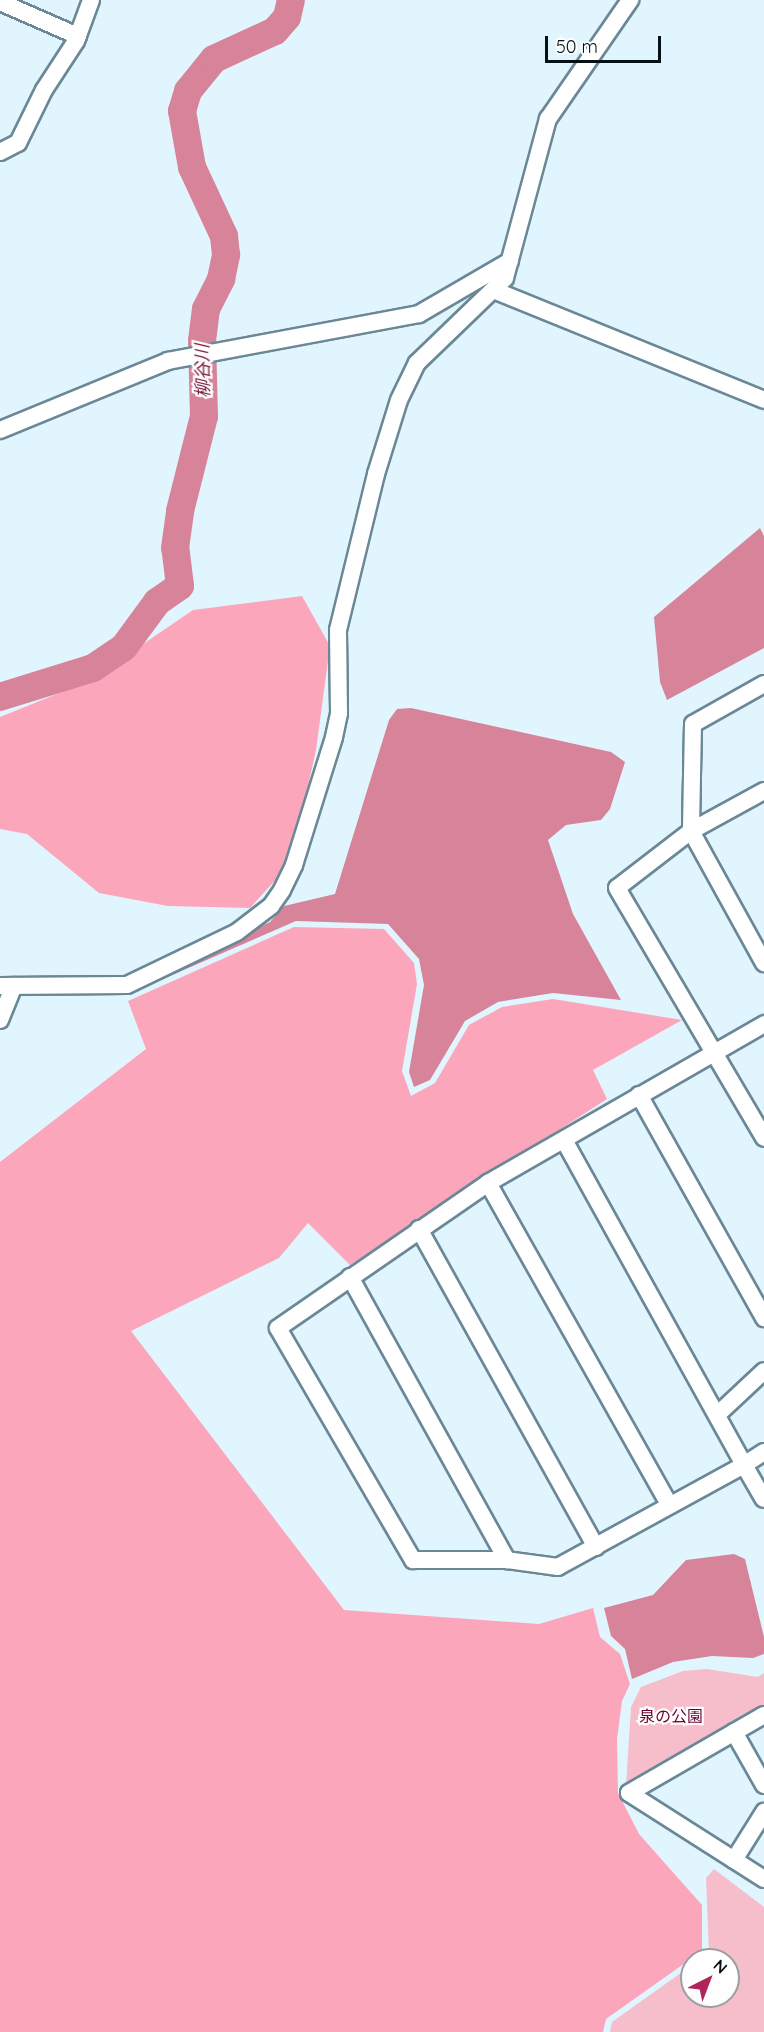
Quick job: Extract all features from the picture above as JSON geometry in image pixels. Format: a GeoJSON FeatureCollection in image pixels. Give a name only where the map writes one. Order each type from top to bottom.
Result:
{"type":"FeatureCollection","features":[{"type":"Feature","properties":{"kind":"street"},"geometry":{"type":"LineString","coordinates":[[0,152],[18,143],[44,90],[78,36],[91,0]]}},
{"type":"Feature","properties":{"kind":"street"},"geometry":{"type":"LineString","coordinates":[[0,1020],[7,986],[128,985],[237,932],[271,906],[282,890],[294,865],[334,737],[339,713],[338,630],[376,474],[399,400],[417,363],[496,291],[510,261],[548,119],[630,0]]}},
{"type":"Feature","properties":{"kind":"street"},"geometry":{"type":"LineString","coordinates":[[0,2],[78,36]]}},
{"type":"Feature","properties":{"kind":"street"},"geometry":{"type":"LineString","coordinates":[[0,430],[168,361],[419,314],[510,261]]}},
{"type":"Feature","properties":{"kind":"street"},"geometry":{"type":"LineString","coordinates":[[496,291],[764,400]]}},
{"type":"Feature","properties":{"kind":"street"},"geometry":{"type":"LineString","coordinates":[[764,684],[693,724],[691,831],[764,963]]}},
{"type":"Feature","properties":{"kind":"street"},"geometry":{"type":"LineString","coordinates":[[764,792],[691,831],[618,888],[764,1138]]}},
{"type":"Feature","properties":{"kind":"street"},"geometry":{"type":"LineString","coordinates":[[764,1024],[488,1183],[419,1228],[278,1328],[413,1560],[507,1560],[558,1567],[764,1452]]}},
{"type":"Feature","properties":{"kind":"street"},"geometry":{"type":"LineString","coordinates":[[639,1095],[764,1318]]}},
{"type":"Feature","properties":{"kind":"street"},"geometry":{"type":"LineString","coordinates":[[564,1140],[764,1499]]}},
{"type":"Feature","properties":{"kind":"street"},"geometry":{"type":"LineString","coordinates":[[488,1183],[669,1504]]}},
{"type":"Feature","properties":{"kind":"street"},"geometry":{"type":"LineString","coordinates":[[419,1228],[596,1547]]}},
{"type":"Feature","properties":{"kind":"street"},"geometry":{"type":"LineString","coordinates":[[350,1277],[507,1560]]}},
{"type":"Feature","properties":{"kind":"street"},"geometry":{"type":"LineString","coordinates":[[717,1415],[764,1371]]}},
{"type":"Feature","properties":{"kind":"street"},"geometry":{"type":"LineString","coordinates":[[764,1715],[629,1793],[764,1879]]}},
{"type":"Feature","properties":{"kind":"street"},"geometry":{"type":"LineString","coordinates":[[734,1732],[764,1785]]}},
{"type":"Feature","properties":{"kind":"street"},"geometry":{"type":"LineString","coordinates":[[734,1860],[764,1812]]}},
{"type":"Feature","properties":{"kind":"green space","name":"泉の公園"},"geometry":{"type":"Polygon","coordinates":[[[707,1669],[758,1677],[764,1673],[764,1708],[626,1786],[631,1707],[641,1687],[683,1671],[707,1669]]]}},
{"type":"Feature","properties":{"kind":"green space"},"geometry":{"type":"Polygon","coordinates":[[[714,1869],[764,1907],[764,2032],[610,2032],[612,2022],[680,1974],[680,2008],[740,2008],[740,1948],[709,1948],[706,1878],[714,1869]]]}},
{"type":"Feature","properties":{"kind":"shaded area"},"geometry":{"type":"Polygon","coordinates":[[[760,528],[764,536],[764,648],[667,700],[660,682],[654,617],[760,528]]]}},
{"type":"Feature","properties":{"kind":"shaded area"},"geometry":{"type":"Polygon","coordinates":[[[302,596],[330,646],[316,750],[291,863],[250,908],[168,906],[99,893],[27,834],[0,829],[0,717],[89,681],[193,610],[302,596]]]}},
{"type":"Feature","properties":{"kind":"shaded area"},"geometry":{"type":"Polygon","coordinates":[[[411,708],[611,752],[625,762],[610,809],[601,820],[566,825],[548,840],[573,914],[621,1000],[553,993],[498,1002],[465,1021],[430,1080],[414,1087],[409,1072],[424,985],[419,959],[388,924],[296,921],[147,986],[144,980],[270,922],[284,906],[335,894],[389,720],[397,709],[411,708]]]}},
{"type":"Feature","properties":{"kind":"shaded area"},"geometry":{"type":"Polygon","coordinates":[[[294,927],[384,929],[414,963],[417,984],[402,1071],[411,1096],[435,1083],[469,1025],[502,1007],[553,999],[682,1020],[593,1070],[607,1099],[350,1265],[308,1223],[279,1258],[131,1331],[344,1610],[539,1624],[593,1608],[600,1637],[620,1654],[630,1684],[622,1701],[617,1739],[618,1793],[639,1834],[702,1905],[702,1948],[680,1948],[680,1967],[606,2019],[603,2032],[0,2032],[0,1162],[146,1049],[128,1001],[294,927]]]}},
{"type":"Feature","properties":{"kind":"shaded area"},"geometry":{"type":"Polygon","coordinates":[[[734,1554],[745,1559],[764,1637],[764,1654],[753,1658],[712,1656],[673,1662],[632,1679],[625,1649],[611,1636],[604,1608],[653,1595],[686,1560],[734,1554]]]}},
{"type":"Feature","properties":{"kind":"waterway","name":"柳谷川"},"geometry":{"type":"LineString","coordinates":[[0,697],[93,668],[124,647],[157,602],[180,586],[175,548],[180,511],[204,416],[202,341],[206,309],[221,279],[226,255],[224,236],[192,167],[182,111],[188,91],[214,59],[275,31],[287,17],[291,0]]}}]}
